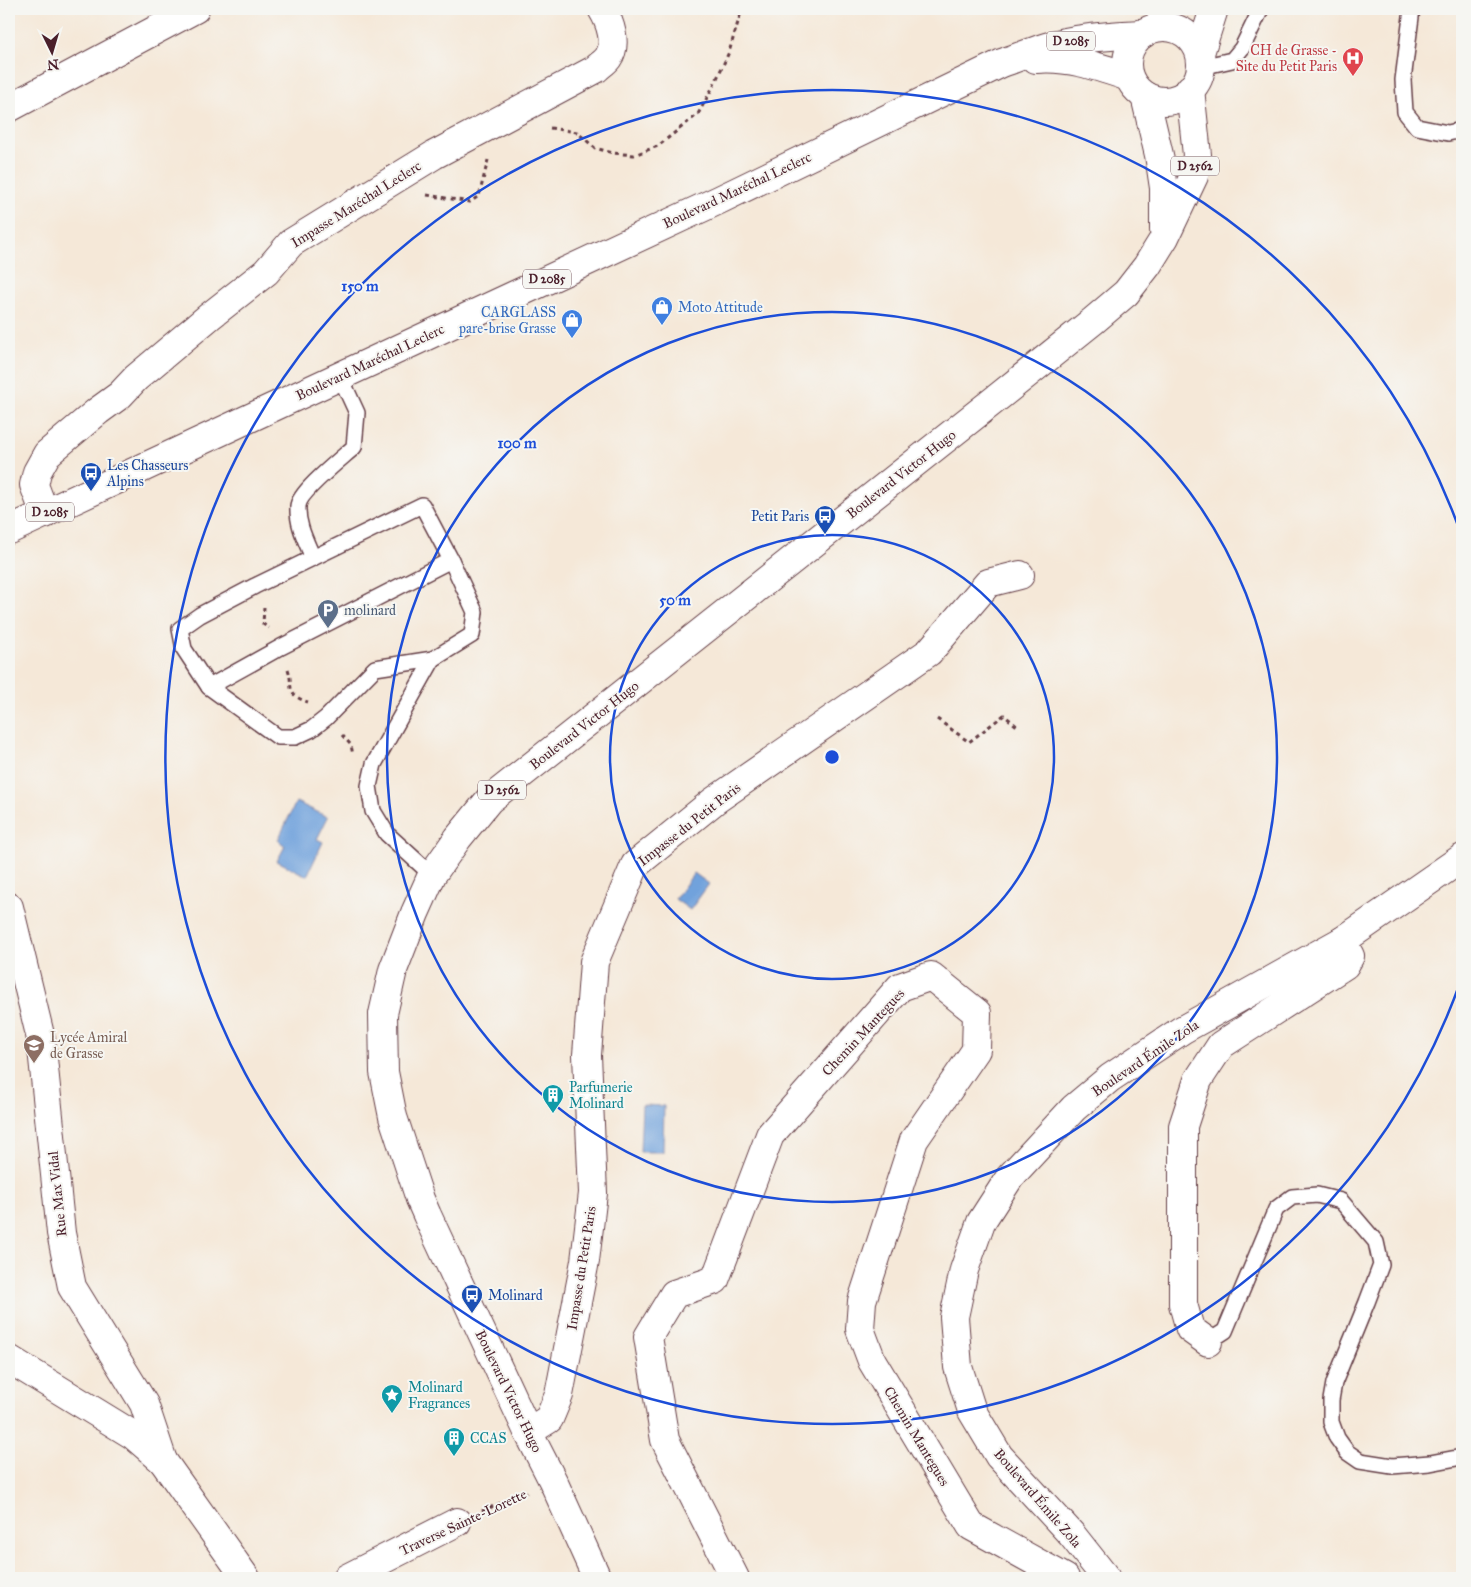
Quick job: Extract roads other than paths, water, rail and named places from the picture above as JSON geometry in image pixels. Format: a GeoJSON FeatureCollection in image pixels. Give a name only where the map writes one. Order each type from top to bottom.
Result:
{"type":"FeatureCollection","features":[{"type":"Feature","properties":{"kind":"street"},"geometry":{"type":"LineString","coordinates":[[9,108],[195,9]]}},
{"type":"Feature","properties":{"kind":"street","name":"Impasse Maréchal Leclerc"},"geometry":{"type":"LineString","coordinates":[[45,514],[34,485],[37,472],[47,454],[120,395],[136,378],[210,316],[266,272],[291,243],[434,155],[596,69],[607,60],[612,52],[613,41],[608,18],[602,9]]}},
{"type":"Feature","properties":{"kind":"street","name":"D 2562"},"geometry":{"type":"LineString","coordinates":[[1197,70],[1214,9]]}},
{"type":"Feature","properties":{"kind":"street"},"geometry":{"type":"LineString","coordinates":[[1155,24],[1168,27],[1182,31],[1193,41],[1197,70],[1185,94],[1172,100],[1158,100],[1137,86],[1127,66],[1128,53],[1134,42],[1155,24]]}},
{"type":"Feature","properties":{"kind":"street","name":"D 2085"},"geometry":{"type":"LineString","coordinates":[[1002,63],[1047,46],[1105,36],[1155,24]]}},
{"type":"Feature","properties":{"kind":"street","name":"D 2085"},"geometry":{"type":"LineString","coordinates":[[1002,63],[1038,59],[1066,59],[1087,63],[1137,86]]}},
{"type":"Feature","properties":{"kind":"street","name":"Boulevard Maréchal Leclerc"},"geometry":{"type":"LineString","coordinates":[[9,530],[719,200],[1002,63]]}},
{"type":"Feature","properties":{"kind":"street","name":"Boulevard Victor Hugo"},"geometry":{"type":"LineString","coordinates":[[597,1578],[420,1199],[393,1117],[384,1072],[383,1014],[394,970],[415,913],[432,875],[458,838],[489,800],[1093,321],[1126,292],[1147,266],[1165,237],[1194,176],[1197,155],[1197,70]]}},
{"type":"Feature","properties":{"kind":"street","name":"D 2562"},"geometry":{"type":"LineString","coordinates":[[1137,86],[1159,155],[1164,188],[1165,237]]}},
{"type":"Feature","properties":{"kind":"street","name":"Impasse du Petit Paris"},"geometry":{"type":"LineString","coordinates":[[528,1432],[549,1418],[559,1395],[585,1261],[593,1193],[587,1055],[594,962],[635,865],[714,801],[929,652],[988,583],[1020,575]]}},
{"type":"Feature","properties":{"kind":"street","name":"Boulevard Émile Zola"},"geometry":{"type":"LineString","coordinates":[[1106,1578],[1072,1535],[999,1456],[972,1411],[958,1367],[954,1317],[964,1270],[981,1222],[1010,1177],[1074,1108],[1110,1078],[1182,1030],[1342,941],[1462,858]]}},
{"type":"Feature","properties":{"kind":"street","name":"Rue Max Vidal"},"geometry":{"type":"LineString","coordinates":[[9,907],[41,1039],[61,1233],[72,1287],[144,1404],[163,1461]]}},
{"type":"Feature","properties":{"kind":"street"},"geometry":{"type":"LineString","coordinates":[[1208,1342],[1190,1329],[1184,1304],[1183,1126],[1198,1080],[1221,1045],[1345,966],[1350,956],[1342,941]]}},
{"type":"Feature","properties":{"kind":"street","name":"Chemin Mantegues"},"geometry":{"type":"LineString","coordinates":[[735,1578],[665,1440],[648,1338],[674,1294],[715,1280],[770,1135],[900,988],[932,976],[977,1013],[976,1050],[914,1140],[862,1301],[860,1329],[872,1360],[971,1526],[1065,1578]]}},
{"type":"Feature","properties":{"kind":"street"},"geometry":{"type":"LineString","coordinates":[[9,1360],[133,1435],[163,1461],[246,1578]]}},
{"type":"Feature","properties":{"kind":"street","name":"Traverse Sainte-Lorette"},"geometry":{"type":"LineString","coordinates":[[347,1578],[457,1522]]}},
{"type":"Feature","properties":{"kind":"lane"},"geometry":{"type":"LineString","coordinates":[[1197,70],[1232,60],[1242,48],[1261,9]]}},
{"type":"Feature","properties":{"kind":"lane"},"geometry":{"type":"LineString","coordinates":[[1412,9],[1403,80],[1405,112],[1417,127],[1448,133],[1462,130]]}},
{"type":"Feature","properties":{"kind":"lane"},"geometry":{"type":"LineString","coordinates":[[313,558],[300,526],[298,504],[310,488],[354,448],[357,414],[340,376]]}},
{"type":"Feature","properties":{"kind":"lane"},"geometry":{"type":"LineString","coordinates":[[422,505],[451,560],[474,612],[472,634],[433,659],[375,668],[326,718],[312,729],[295,737],[278,737],[209,687],[184,649],[180,629],[200,615],[422,505]]}},
{"type":"Feature","properties":{"kind":"lane"},"geometry":{"type":"LineString","coordinates":[[209,687],[281,647],[451,560]]}},
{"type":"Feature","properties":{"kind":"lane"},"geometry":{"type":"LineString","coordinates":[[432,875],[387,834],[373,811],[369,786],[374,764],[433,659]]}},
{"type":"Feature","properties":{"kind":"lane"},"geometry":{"type":"LineString","coordinates":[[1208,1342],[1226,1331],[1276,1209],[1292,1197],[1316,1195],[1341,1201],[1376,1242],[1381,1265],[1334,1383],[1330,1400],[1331,1422],[1337,1438],[1347,1452],[1360,1461],[1392,1466],[1462,1457]]}},
{"type":"Feature","properties":{"kind":"water"},"geometry":{"type":"Polygon","coordinates":[[[296,802],[328,817],[317,839],[323,842],[307,876],[277,861],[285,846],[278,840],[296,802]]]}},
{"type":"Feature","properties":{"kind":"water"},"geometry":{"type":"Polygon","coordinates":[[[694,873],[709,884],[690,910],[675,899],[694,873]]]}},
{"type":"Feature","properties":{"kind":"water"},"geometry":{"type":"Polygon","coordinates":[[[642,1105],[664,1106],[663,1152],[640,1152],[642,1105]]]}},
{"type":"Feature","properties":{"kind":"place","name":"CH de Grasse - Site du Petit Paris"},"geometry":{"type":"Point","coordinates":[1353,77]}},
{"type":"Feature","properties":{"kind":"place","name":"Moto Attitude"},"geometry":{"type":"Point","coordinates":[662,326]}},
{"type":"Feature","properties":{"kind":"place","name":"CARGLASS pare-brise Grasse"},"geometry":{"type":"Point","coordinates":[572,339]}},
{"type":"Feature","properties":{"kind":"place","name":"Les Chasseurs Alpins"},"geometry":{"type":"Point","coordinates":[91,492]}},
{"type":"Feature","properties":{"kind":"place","name":"Petit Paris"},"geometry":{"type":"Point","coordinates":[825,535]}},
{"type":"Feature","properties":{"kind":"place","name":"molinard"},"geometry":{"type":"Point","coordinates":[328,629]}},
{"type":"Feature","properties":{"kind":"place","name":"Lycée Amiral de Grasse"},"geometry":{"type":"Point","coordinates":[34,1064]}},
{"type":"Feature","properties":{"kind":"place","name":"Parfumerie Molinard"},"geometry":{"type":"Point","coordinates":[553,1114]}},
{"type":"Feature","properties":{"kind":"place","name":"Molinard"},"geometry":{"type":"Point","coordinates":[472,1314]}},
{"type":"Feature","properties":{"kind":"place","name":"Molinard Fragrances"},"geometry":{"type":"Point","coordinates":[392,1414]}},
{"type":"Feature","properties":{"kind":"place","name":"CCAS"},"geometry":{"type":"Point","coordinates":[454,1457]}}]}
